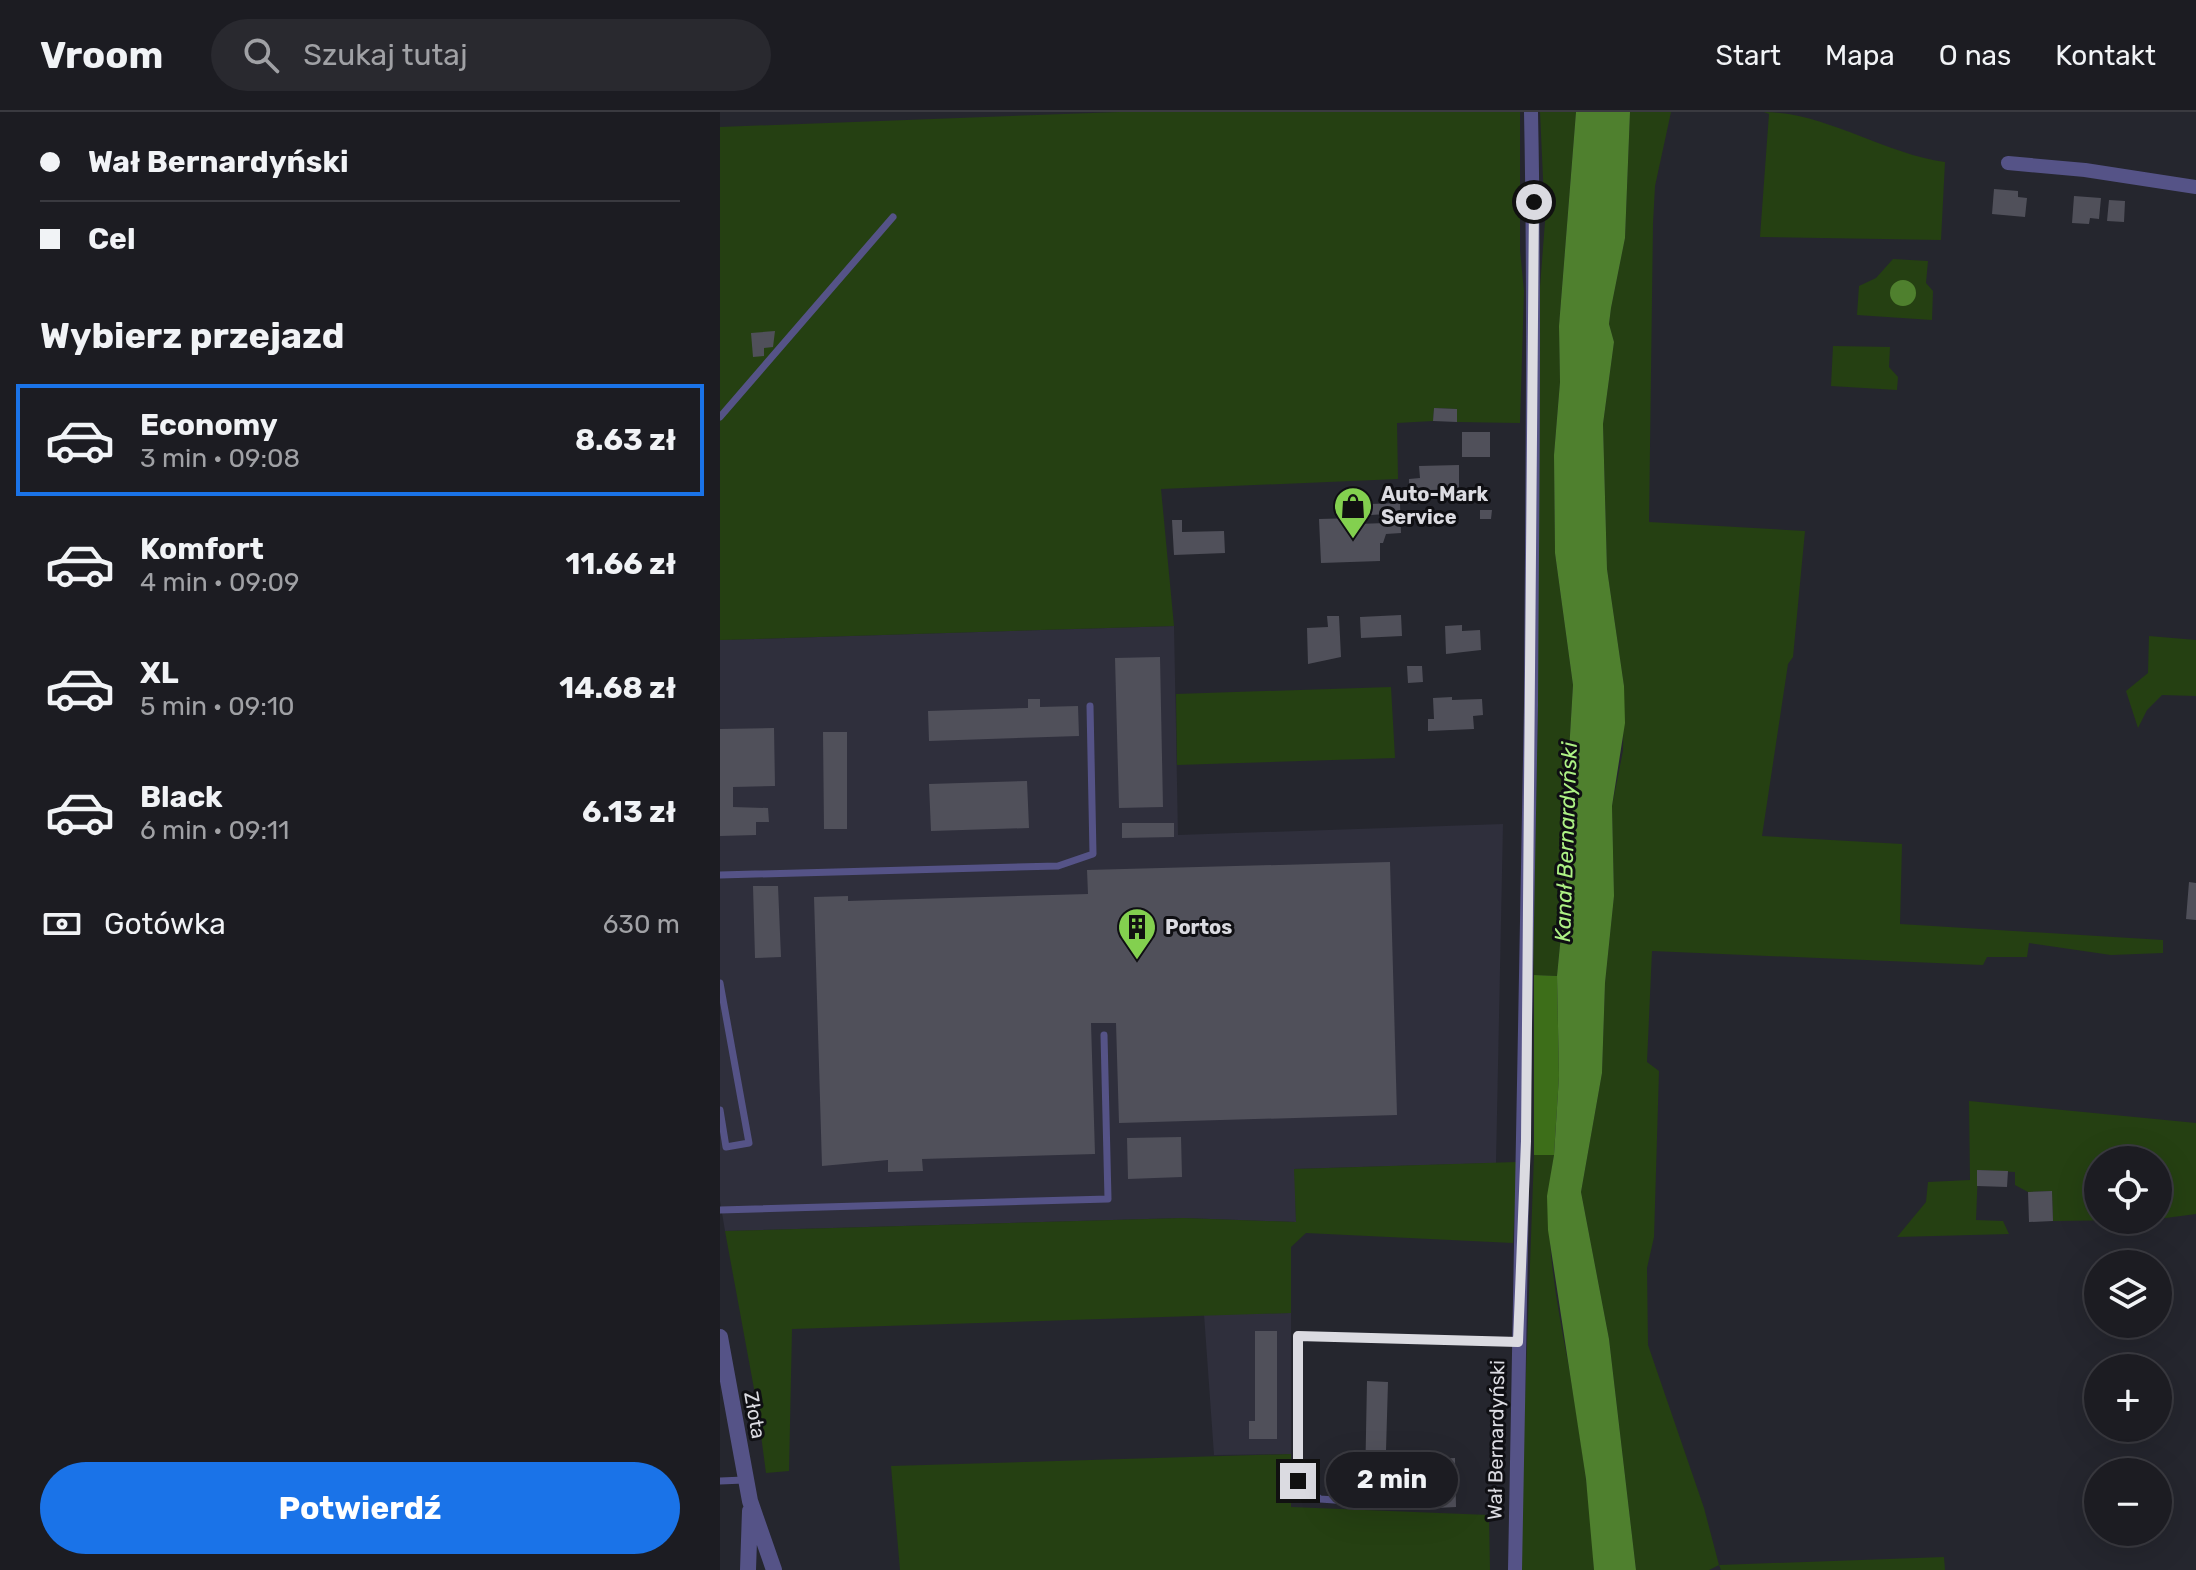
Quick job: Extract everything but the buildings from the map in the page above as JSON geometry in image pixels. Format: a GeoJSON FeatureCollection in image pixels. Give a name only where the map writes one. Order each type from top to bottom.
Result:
{"type":"FeatureCollection","features":[{"type":"Feature","properties":{"kind":"street","name":"Wał Bernardyński"},"geometry":{"type":"LineString","coordinates":[[1515,1570],[1518,1342],[1526,1141],[1531,705],[1529,601],[1534,218],[1531,112]]}},
{"type":"Feature","properties":{"kind":"street"},"geometry":{"type":"LineString","coordinates":[[2008,163],[2113,173],[2196,187]]}},
{"type":"Feature","properties":{"kind":"street","name":"Złota"},"geometry":{"type":"LineString","coordinates":[[720,1337],[750,1501],[774,1570]]}},
{"type":"Feature","properties":{"kind":"street","name":"Złota"},"geometry":{"type":"LineString","coordinates":[[748,1570],[750,1501]]}},
{"type":"Feature","properties":{"kind":"lane"},"geometry":{"type":"LineString","coordinates":[[720,417],[893,217]]}},
{"type":"Feature","properties":{"kind":"lane"},"geometry":{"type":"LineString","coordinates":[[720,875],[1058,866],[1093,854],[1090,706]]}},
{"type":"Feature","properties":{"kind":"lane"},"geometry":{"type":"LineString","coordinates":[[720,983],[749,1143],[726,1147],[720,1110]]}},
{"type":"Feature","properties":{"kind":"lane"},"geometry":{"type":"LineString","coordinates":[[720,1210],[1108,1199],[1104,1035]]}},
{"type":"Feature","properties":{"kind":"lane"},"geometry":{"type":"LineString","coordinates":[[1378,1503],[1320,1499],[1298,1481],[1298,1336],[1518,1342]]}},
{"type":"Feature","properties":{"kind":"lane"},"geometry":{"type":"LineString","coordinates":[[720,1481],[746,1480]]}},
{"type":"Feature","properties":{"kind":"shaded area"},"geometry":{"type":"Polygon","coordinates":[[[1119,112],[1520,112],[1520,250],[1524,291],[1520,423],[1457,422],[1457,409],[1434,408],[1433,421],[1397,423],[1398,479],[1161,489],[1174,626],[720,640],[720,127],[1119,112]]]}},
{"type":"Feature","properties":{"kind":"shaded area"},"geometry":{"type":"Polygon","coordinates":[[[1540,112],[1576,112],[1559,326],[1560,382],[1554,455],[1555,553],[1573,685],[1565,819],[1566,883],[1557,976],[1534,975],[1533,947],[1538,706],[1538,313],[1545,222],[1540,112]]]}},
{"type":"Feature","properties":{"kind":"shaded area"},"geometry":{"type":"Polygon","coordinates":[[[1630,112],[1671,112],[1655,186],[1653,223],[1649,522],[1805,531],[1793,657],[1788,664],[1762,836],[1902,844],[1900,924],[2163,940],[2163,953],[2111,955],[2029,943],[2027,957],[1987,957],[1983,965],[1652,951],[1647,1062],[1659,1071],[1654,1237],[1647,1268],[1648,1345],[1704,1508],[1719,1565],[1709,1570],[1636,1570],[1609,1339],[1581,1192],[1602,1073],[1605,983],[1614,896],[1612,806],[1623,751],[1624,686],[1607,569],[1603,424],[1614,342],[1609,324],[1625,238],[1630,112]]]}},
{"type":"Feature","properties":{"kind":"shaded area"},"geometry":{"type":"Polygon","coordinates":[[[1764,112],[1787,114],[1831,125],[1899,150],[1945,162],[1941,240],[1760,237],[1769,114],[1764,112]]]}},
{"type":"Feature","properties":{"kind":"shaded area"},"geometry":{"type":"Polygon","coordinates":[[[1893,259],[1928,261],[1926,283],[1933,291],[1932,320],[1857,315],[1859,286],[1876,278],[1893,259]]]}},
{"type":"Feature","properties":{"kind":"shaded area"},"geometry":{"type":"Polygon","coordinates":[[[1833,346],[1890,347],[1889,367],[1898,377],[1897,390],[1831,386],[1833,346]]]}},
{"type":"Feature","properties":{"kind":"shaded area"},"geometry":{"type":"Polygon","coordinates":[[[1174,626],[1178,835],[1503,824],[1496,1163],[1295,1169],[1296,1222],[1183,1218],[725,1231],[720,1201],[720,640],[1174,626]]]}},
{"type":"Feature","properties":{"kind":"shaded area"},"geometry":{"type":"Polygon","coordinates":[[[2149,636],[2196,640],[2196,696],[2162,695],[2147,710],[2138,728],[2126,691],[2148,673],[2149,636]]]}},
{"type":"Feature","properties":{"kind":"shaded area"},"geometry":{"type":"Polygon","coordinates":[[[1391,687],[1395,758],[1177,765],[1176,694],[1391,687]]]}},
{"type":"Feature","properties":{"kind":"shaded area"},"geometry":{"type":"Polygon","coordinates":[[[1534,975],[1557,976],[1559,1076],[1554,1155],[1534,1155],[1534,975]]]}},
{"type":"Feature","properties":{"kind":"shaded area"},"geometry":{"type":"Polygon","coordinates":[[[1969,1101],[2196,1123],[2196,1214],[2172,1217],[2172,1146],[2084,1146],[2084,1221],[2053,1221],[2052,1191],[2028,1192],[2015,1185],[2015,1172],[1978,1170],[1976,1220],[2003,1221],[2009,1234],[1897,1237],[1926,1202],[1928,1182],[1970,1180],[1969,1101]]]}},
{"type":"Feature","properties":{"kind":"shaded area"},"geometry":{"type":"Polygon","coordinates":[[[1534,1155],[1554,1155],[1549,1209],[1552,1262],[1584,1469],[1594,1570],[1522,1570],[1522,1483],[1534,1155]]]}},
{"type":"Feature","properties":{"kind":"shaded area"},"geometry":{"type":"Polygon","coordinates":[[[1517,1162],[1513,1243],[1306,1233],[1291,1247],[1291,1313],[792,1329],[789,1471],[766,1473],[757,1405],[725,1231],[1183,1218],[1296,1222],[1294,1169],[1517,1162]]]}},
{"type":"Feature","properties":{"kind":"shaded area"},"geometry":{"type":"Polygon","coordinates":[[[1291,1313],[1291,1454],[1214,1455],[1204,1314],[1291,1313]]]}},
{"type":"Feature","properties":{"kind":"shaded area"},"geometry":{"type":"Polygon","coordinates":[[[1291,1454],[1291,1507],[1489,1515],[1490,1570],[900,1570],[891,1466],[1291,1454]]]}},
{"type":"Feature","properties":{"kind":"shaded area"},"geometry":{"type":"Polygon","coordinates":[[[1944,1557],[1945,1570],[1721,1570],[1719,1565],[1944,1557]]]}},
{"type":"Feature","properties":{"kind":"water","name":"Kanał Bernardyński"},"geometry":{"type":"Polygon","coordinates":[[[1576,112],[1630,112],[1625,238],[1609,324],[1614,342],[1603,424],[1607,569],[1624,686],[1625,723],[1612,806],[1614,896],[1605,983],[1602,1073],[1581,1192],[1609,1339],[1636,1570],[1594,1570],[1586,1479],[1548,1230],[1547,1196],[1554,1155],[1559,1076],[1557,976],[1566,883],[1565,819],[1573,685],[1555,553],[1554,455],[1560,382],[1559,326],[1576,112]]]}},
{"type":"Feature","properties":{"kind":"water"},"geometry":{"type":"Polygon","coordinates":[[[1903,280],[1912,284],[1916,293],[1912,302],[1903,306],[1894,302],[1890,293],[1894,284],[1903,280]]]}},
{"type":"Feature","properties":{"kind":"place","name":"Auto-Mark Service"},"geometry":{"type":"Point","coordinates":[1353,540]}},
{"type":"Feature","properties":{"kind":"place","name":"Portos"},"geometry":{"type":"Point","coordinates":[1137,961]}},
{"type":"Feature","properties":{"kind":"route"},"geometry":{"type":"LineString","coordinates":[[1298,1481],[1298,1336],[1518,1342],[1526,1141],[1534,202]]}}]}
